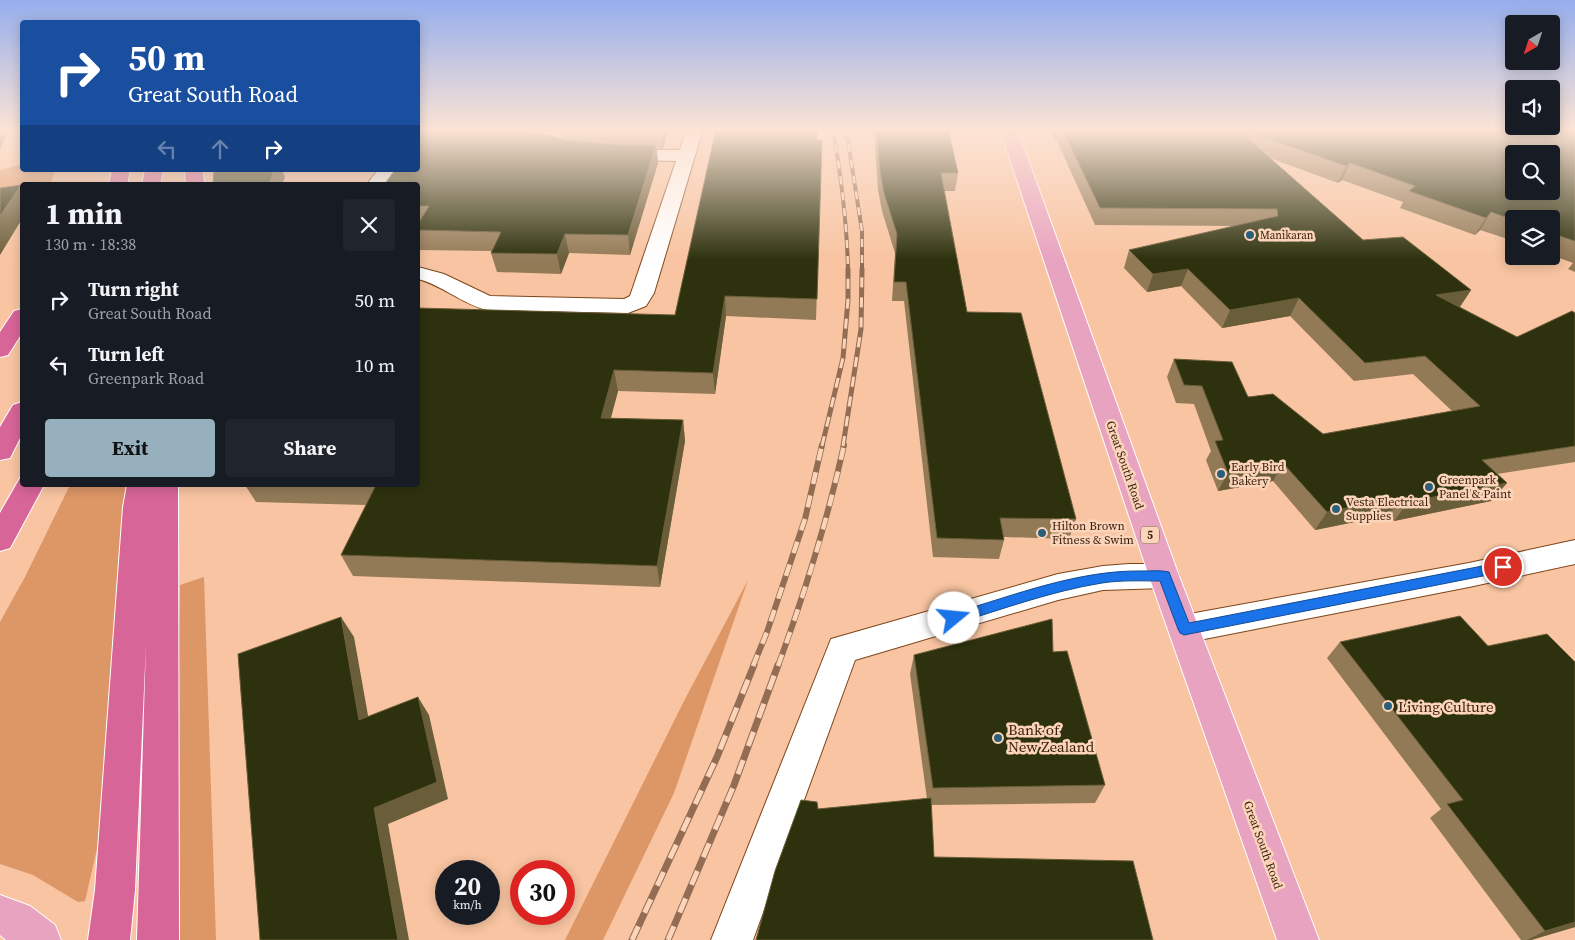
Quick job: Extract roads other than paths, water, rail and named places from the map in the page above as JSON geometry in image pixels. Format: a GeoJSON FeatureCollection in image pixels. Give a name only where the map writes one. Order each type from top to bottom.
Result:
{"type":"FeatureCollection","features":[{"type":"Feature","properties":{"kind":"highway"},"geometry":{"type":"LineString","coordinates":[[0,350],[20,319]]}},
{"type":"Feature","properties":{"kind":"highway"},"geometry":{"type":"LineString","coordinates":[[0,451],[20,415]]}},
{"type":"Feature","properties":{"kind":"highway"},"geometry":{"type":"LineString","coordinates":[[0,540],[29,487]]}},
{"type":"Feature","properties":{"kind":"highway"},"geometry":{"type":"LineString","coordinates":[[109,940],[115,890],[137,507],[141,487]]}},
{"type":"Feature","properties":{"kind":"highway"},"geometry":{"type":"LineString","coordinates":[[158,940],[164,487]]}},
{"type":"Feature","properties":{"kind":"main road","name":"Great South Road"},"geometry":{"type":"LineString","coordinates":[[1023,173],[1164,576],[1298,940]]}},
{"type":"Feature","properties":{"kind":"main road"},"geometry":{"type":"LineString","coordinates":[[0,915],[15,921],[40,940]]}},
{"type":"Feature","properties":{"kind":"street"},"geometry":{"type":"LineString","coordinates":[[420,273],[440,278],[476,300],[487,303],[628,306],[638,301],[643,293],[682,173]]}},
{"type":"Feature","properties":{"kind":"street"},"geometry":{"type":"LineString","coordinates":[[1184,629],[1469,575],[1575,552]]}},
{"type":"Feature","properties":{"kind":"street"},"geometry":{"type":"LineString","coordinates":[[732,940],[844,649],[884,639],[1058,587],[1103,578],[1164,576]]}},
{"type":"Feature","properties":{"kind":"railway"},"geometry":{"type":"LineString","coordinates":[[840,173],[848,270]]}},
{"type":"Feature","properties":{"kind":"railway"},"geometry":{"type":"LineString","coordinates":[[853,173],[862,231],[862,269]]}},
{"type":"Feature","properties":{"kind":"railway"},"geometry":{"type":"LineString","coordinates":[[843,446],[861,329],[862,269]]}},
{"type":"Feature","properties":{"kind":"railway"},"geometry":{"type":"LineString","coordinates":[[822,446],[843,358],[848,300],[848,270]]}},
{"type":"Feature","properties":{"kind":"railway"},"geometry":{"type":"LineString","coordinates":[[753,666],[767,632],[805,519],[822,445]]}},
{"type":"Feature","properties":{"kind":"railway"},"geometry":{"type":"LineString","coordinates":[[778,666],[815,557],[844,445]]}},
{"type":"Feature","properties":{"kind":"railway"},"geometry":{"type":"LineString","coordinates":[[632,940],[717,757],[754,665]]}},
{"type":"Feature","properties":{"kind":"railway"},"geometry":{"type":"LineString","coordinates":[[668,940],[734,785],[778,665]]}},
{"type":"Feature","properties":{"kind":"place","name":"Manikaran"},"geometry":{"type":"Point","coordinates":[1250,235]}},
{"type":"Feature","properties":{"kind":"place","name":"Early Bird Bakery"},"geometry":{"type":"Point","coordinates":[1221,474]}},
{"type":"Feature","properties":{"kind":"place","name":"Greenpark Panel & Paint"},"geometry":{"type":"Point","coordinates":[1429,487]}},
{"type":"Feature","properties":{"kind":"place","name":"Vesta Electrical Supplies"},"geometry":{"type":"Point","coordinates":[1336,509]}},
{"type":"Feature","properties":{"kind":"place","name":"Hilton Brown Fitness & Swim"},"geometry":{"type":"Point","coordinates":[1042,533]}},
{"type":"Feature","properties":{"kind":"place","name":"Living Culture"},"geometry":{"type":"Point","coordinates":[1388,706]}},
{"type":"Feature","properties":{"kind":"place","name":"Bank of New Zealand"},"geometry":{"type":"Point","coordinates":[998,738]}}]}
